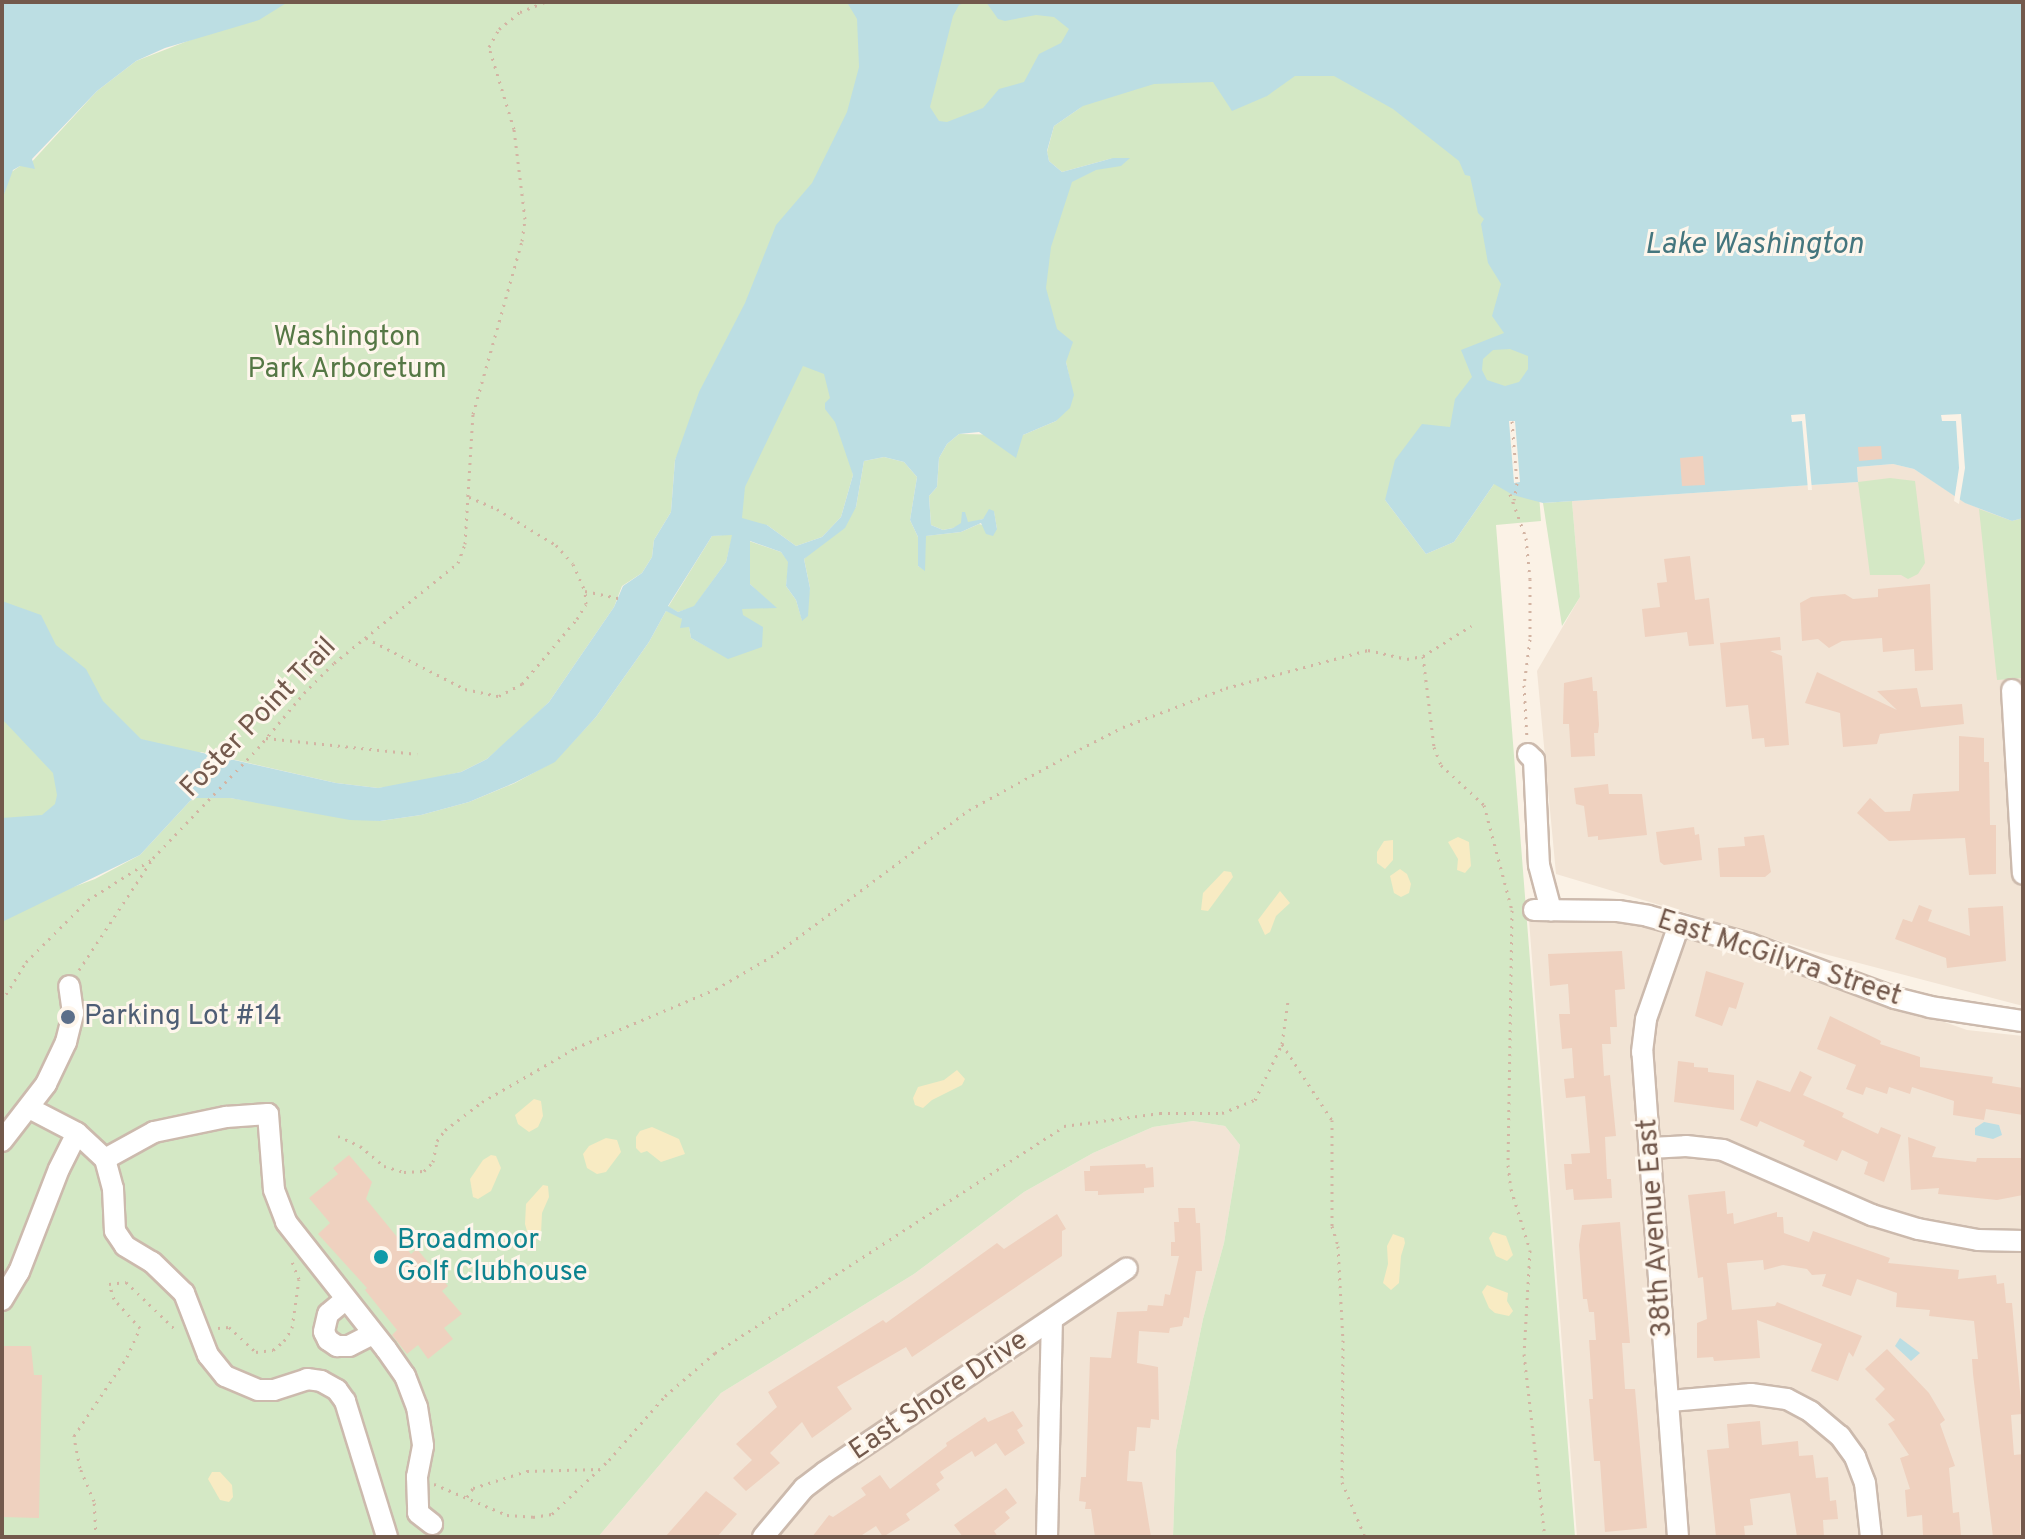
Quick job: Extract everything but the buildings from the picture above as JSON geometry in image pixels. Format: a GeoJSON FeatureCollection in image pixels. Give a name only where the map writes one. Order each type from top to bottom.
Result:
{"type":"FeatureCollection","features":[{"type":"Feature","properties":{"kind":"street"},"geometry":{"type":"LineString","coordinates":[[2012,690],[2023,874]]}},
{"type":"Feature","properties":{"kind":"street","name":"East McGilvra Street"},"geometry":{"type":"LineString","coordinates":[[1528,754],[1534,760],[1543,910],[1618,911],[1679,925],[1750,944],[1895,998],[1930,1007],[2023,1021]]}},
{"type":"Feature","properties":{"kind":"street","name":"38th Avenue East"},"geometry":{"type":"LineString","coordinates":[[1678,1537],[1642,1052],[1646,1019],[1679,925]]}},
{"type":"Feature","properties":{"kind":"street"},"geometry":{"type":"LineString","coordinates":[[2,1141],[46,1084],[66,1042],[73,1013],[69,986]]}},
{"type":"Feature","properties":{"kind":"street"},"geometry":{"type":"LineString","coordinates":[[29,1108],[77,1133],[105,1159],[113,1189],[115,1231],[125,1246],[152,1262],[184,1293],[215,1366],[248,1387],[268,1391],[314,1379],[329,1384],[342,1396],[387,1537]]}},
{"type":"Feature","properties":{"kind":"street"},"geometry":{"type":"LineString","coordinates":[[105,1159],[154,1132],[226,1117],[268,1114],[274,1190],[286,1222],[405,1376],[417,1407],[423,1446],[417,1477],[418,1513],[432,1524]]}},
{"type":"Feature","properties":{"kind":"street"},"geometry":{"type":"LineString","coordinates":[[2,1300],[19,1272],[59,1169],[77,1133]]}},
{"type":"Feature","properties":{"kind":"street"},"geometry":{"type":"LineString","coordinates":[[1650,1148],[1686,1146],[1723,1150],[1872,1215],[1918,1229],[1978,1240],[2023,1241]]}},
{"type":"Feature","properties":{"kind":"street","name":"East Shore Drive"},"geometry":{"type":"LineString","coordinates":[[763,1537],[804,1488],[825,1472],[1127,1268]]}},
{"type":"Feature","properties":{"kind":"street"},"geometry":{"type":"LineString","coordinates":[[346,1299],[328,1314],[324,1332],[328,1340],[337,1346],[349,1346],[373,1334]]}},
{"type":"Feature","properties":{"kind":"street"},"geometry":{"type":"LineString","coordinates":[[1047,1537],[1052,1320]]}},
{"type":"Feature","properties":{"kind":"street"},"geometry":{"type":"LineString","coordinates":[[1670,1401],[1751,1394],[1787,1399],[1811,1412],[1840,1436],[1855,1457],[1865,1483],[1871,1537]]}},
{"type":"Feature","properties":{"kind":"path","name":"Foster Point Trail"},"geometry":{"type":"LineString","coordinates":[[69,986],[153,858],[334,663],[458,563],[465,544],[473,414],[522,241],[525,219],[514,129],[489,47],[499,29],[520,12],[545,2]]}},
{"type":"Feature","properties":{"kind":"path"},"geometry":{"type":"LineString","coordinates":[[1512,421],[1517,483],[1513,503]]}},
{"type":"Feature","properties":{"kind":"path"},"geometry":{"type":"LineString","coordinates":[[1510,494],[1526,538],[1530,579],[1530,639],[1524,685],[1528,754]]}},
{"type":"Feature","properties":{"kind":"path"},"geometry":{"type":"LineString","coordinates":[[366,638],[465,689],[499,696],[522,684],[568,630],[586,604],[585,591],[573,564],[556,545],[497,509],[469,497]]}},
{"type":"Feature","properties":{"kind":"path"},"geometry":{"type":"LineString","coordinates":[[585,591],[618,598]]}},
{"type":"Feature","properties":{"kind":"path"},"geometry":{"type":"LineString","coordinates":[[338,1136],[360,1146],[384,1166],[404,1172],[424,1171],[433,1162],[437,1141],[445,1130],[482,1102],[575,1048],[654,1017],[729,982],[777,953],[969,810],[1080,749],[1123,727],[1226,688],[1368,650],[1407,659],[1423,656],[1471,626]]}},
{"type":"Feature","properties":{"kind":"path"},"geometry":{"type":"LineString","coordinates":[[1423,656],[1434,747],[1441,765],[1484,805],[1512,910],[1508,1165],[1511,1189],[1530,1250],[1524,1354],[1545,1537]]}},
{"type":"Feature","properties":{"kind":"path"},"geometry":{"type":"LineString","coordinates":[[266,738],[417,754]]}},
{"type":"Feature","properties":{"kind":"path"},"geometry":{"type":"LineString","coordinates":[[2,1001],[26,962],[88,900],[153,858]]}},
{"type":"Feature","properties":{"kind":"path"},"geometry":{"type":"LineString","coordinates":[[417,1477],[507,1515],[533,1517],[552,1514],[600,1469],[665,1396],[715,1353],[1064,1126],[1160,1113],[1222,1113],[1255,1100],[1282,1044],[1288,1001]]}},
{"type":"Feature","properties":{"kind":"path"},"geometry":{"type":"LineString","coordinates":[[1282,1044],[1332,1120],[1332,1226],[1338,1246],[1343,1340],[1342,1482],[1365,1537]]}},
{"type":"Feature","properties":{"kind":"path"},"geometry":{"type":"LineString","coordinates":[[212,1330],[229,1327],[256,1352],[273,1350],[284,1341],[292,1328],[299,1279],[291,1263],[308,1250]]}},
{"type":"Feature","properties":{"kind":"path"},"geometry":{"type":"LineString","coordinates":[[96,1537],[94,1501],[80,1468],[74,1436],[127,1357],[140,1328],[114,1299],[109,1284],[126,1282],[181,1335]]}},
{"type":"Feature","properties":{"kind":"path"},"geometry":{"type":"LineString","coordinates":[[467,1497],[473,1488],[527,1471],[600,1469]]}},
{"type":"Feature","properties":{"kind":"shaded area"},"geometry":{"type":"Polygon","coordinates":[[[1893,464],[1914,469],[1966,503],[2012,521],[2023,518],[2023,1006],[1813,951],[1556,874],[1537,671],[1580,597],[1572,501],[1858,482],[1857,467],[1893,464]]]}},
{"type":"Feature","properties":{"kind":"shaded area"},"geometry":{"type":"Polygon","coordinates":[[[1556,917],[1633,923],[1777,963],[1967,1030],[2023,1036],[2023,1537],[1577,1537],[1529,920],[1556,917]]]}},
{"type":"Feature","properties":{"kind":"shaded area"},"geometry":{"type":"Polygon","coordinates":[[[1193,1121],[1225,1126],[1240,1145],[1224,1243],[1203,1319],[1176,1450],[1173,1537],[598,1537],[721,1393],[914,1274],[1024,1192],[1093,1153],[1153,1127],[1193,1121]]]}},
{"type":"Feature","properties":{"kind":"green space","name":"Washington Park Arboretum"},"geometry":{"type":"Polygon","coordinates":[[[288,2],[907,2],[675,460],[671,512],[654,540],[652,557],[642,573],[622,586],[614,607],[549,702],[517,733],[487,759],[461,772],[403,785],[378,788],[336,783],[201,752],[164,771],[2,623],[2,200],[10,173],[20,166],[28,166],[97,91],[136,61],[288,2]]]}},
{"type":"Feature","properties":{"kind":"green space"},"geometry":{"type":"Polygon","coordinates":[[[933,2],[1121,2],[1058,98],[928,185],[924,95],[933,2]]]}},
{"type":"Feature","properties":{"kind":"green space"},"geometry":{"type":"Polygon","coordinates":[[[1939,2],[1590,339],[1385,500],[1426,554],[1454,542],[1494,484],[1538,481],[1541,521],[1496,525],[1575,1537],[1173,1537],[1176,1450],[1203,1319],[1224,1243],[1240,1145],[1225,1126],[1193,1121],[1153,1127],[1093,1153],[1024,1192],[914,1274],[721,1393],[598,1537],[2,1537],[2,880],[68,889],[95,879],[140,855],[196,798],[230,798],[380,821],[421,815],[469,802],[515,783],[555,761],[596,717],[649,642],[666,611],[677,614],[689,626],[691,638],[728,658],[742,608],[775,608],[750,584],[749,541],[781,552],[789,562],[786,586],[796,600],[802,620],[810,588],[804,559],[856,507],[864,461],[884,457],[904,462],[917,477],[910,520],[918,537],[918,566],[925,570],[925,536],[961,532],[979,524],[997,529],[994,512],[983,519],[953,528],[943,530],[931,525],[929,496],[937,487],[939,458],[947,444],[959,434],[1023,435],[1056,421],[1073,395],[1066,362],[1038,330],[1057,178],[1113,158],[1062,172],[1049,161],[1047,152],[1054,126],[1080,108],[1104,83],[1939,2]]]}},
{"type":"Feature","properties":{"kind":"green space"},"geometry":{"type":"Polygon","coordinates":[[[797,343],[833,370],[853,475],[841,517],[822,537],[796,546],[767,525],[738,526],[736,466],[797,343]]]}},
{"type":"Feature","properties":{"kind":"green space"},"geometry":{"type":"Polygon","coordinates":[[[1890,478],[1915,481],[1925,563],[1918,574],[1908,579],[1901,575],[1870,575],[1858,482],[1890,478]]]}},
{"type":"Feature","properties":{"kind":"green space"},"geometry":{"type":"Polygon","coordinates":[[[1572,501],[1580,597],[1562,626],[1543,503],[1572,501]]]}},
{"type":"Feature","properties":{"kind":"green space"},"geometry":{"type":"Polygon","coordinates":[[[1979,509],[2012,521],[2023,518],[2023,678],[1997,680],[1979,509]]]}},
{"type":"Feature","properties":{"kind":"green space"},"geometry":{"type":"Polygon","coordinates":[[[733,534],[726,562],[694,607],[678,612],[668,607],[712,536],[733,534]]]}},
{"type":"Feature","properties":{"kind":"green space"},"geometry":{"type":"Polygon","coordinates":[[[2,649],[95,765],[2,859],[2,649]]]}},
{"type":"Feature","properties":{"kind":"sand"},"geometry":{"type":"Polygon","coordinates":[[[1458,837],[1469,842],[1471,866],[1465,873],[1457,870],[1458,859],[1448,842],[1458,837]]]}},
{"type":"Feature","properties":{"kind":"sand"},"geometry":{"type":"Polygon","coordinates":[[[1393,840],[1393,860],[1385,869],[1377,863],[1377,852],[1384,841],[1393,840]]]}},
{"type":"Feature","properties":{"kind":"sand"},"geometry":{"type":"Polygon","coordinates":[[[1400,869],[1407,874],[1411,884],[1409,893],[1401,897],[1394,893],[1390,876],[1400,869]]]}},
{"type":"Feature","properties":{"kind":"sand"},"geometry":{"type":"Polygon","coordinates":[[[1224,871],[1231,872],[1233,877],[1208,911],[1201,910],[1203,893],[1224,871]]]}},
{"type":"Feature","properties":{"kind":"sand"},"geometry":{"type":"Polygon","coordinates":[[[1280,891],[1290,903],[1276,916],[1270,932],[1265,935],[1258,920],[1280,891]]]}},
{"type":"Feature","properties":{"kind":"sand"},"geometry":{"type":"Polygon","coordinates":[[[957,1070],[965,1079],[962,1085],[923,1108],[915,1105],[913,1098],[918,1087],[944,1080],[957,1070]]]}},
{"type":"Feature","properties":{"kind":"sand"},"geometry":{"type":"Polygon","coordinates":[[[534,1099],[541,1101],[543,1116],[538,1127],[529,1132],[518,1124],[515,1115],[534,1099]]]}},
{"type":"Feature","properties":{"kind":"sand"},"geometry":{"type":"Polygon","coordinates":[[[652,1127],[679,1139],[685,1154],[661,1162],[647,1151],[641,1153],[636,1148],[636,1137],[640,1131],[652,1127]]]}},
{"type":"Feature","properties":{"kind":"sand"},"geometry":{"type":"Polygon","coordinates":[[[606,1138],[617,1140],[621,1152],[606,1172],[597,1174],[587,1168],[583,1154],[589,1146],[606,1138]]]}},
{"type":"Feature","properties":{"kind":"sand"},"geometry":{"type":"Polygon","coordinates":[[[491,1155],[496,1156],[501,1168],[491,1191],[478,1199],[473,1197],[470,1179],[483,1160],[491,1155]]]}},
{"type":"Feature","properties":{"kind":"sand"},"geometry":{"type":"Polygon","coordinates":[[[543,1185],[548,1186],[549,1197],[542,1213],[541,1234],[527,1231],[525,1224],[526,1204],[543,1185]]]}},
{"type":"Feature","properties":{"kind":"sand"},"geometry":{"type":"Polygon","coordinates":[[[1493,1232],[1506,1236],[1513,1255],[1507,1261],[1496,1256],[1489,1238],[1493,1232]]]}},
{"type":"Feature","properties":{"kind":"sand"},"geometry":{"type":"Polygon","coordinates":[[[1393,1234],[1404,1238],[1405,1243],[1399,1283],[1391,1290],[1383,1283],[1388,1264],[1387,1246],[1393,1234]]]}},
{"type":"Feature","properties":{"kind":"sand"},"geometry":{"type":"Polygon","coordinates":[[[1487,1285],[1508,1293],[1507,1301],[1513,1311],[1509,1316],[1495,1313],[1489,1308],[1482,1292],[1487,1285]]]}},
{"type":"Feature","properties":{"kind":"sand"},"geometry":{"type":"Polygon","coordinates":[[[212,1472],[220,1472],[232,1485],[233,1497],[229,1502],[220,1500],[208,1479],[212,1472]]]}},
{"type":"Feature","properties":{"kind":"water"},"geometry":{"type":"Polygon","coordinates":[[[2,2],[288,2],[259,20],[165,48],[136,61],[97,91],[32,159],[35,169],[20,166],[13,170],[2,200],[2,2]]]}},
{"type":"Feature","properties":{"kind":"water","name":"Lake Washington"},"geometry":{"type":"Polygon","coordinates":[[[828,2],[967,2],[959,5],[953,16],[930,107],[939,121],[947,122],[983,108],[999,89],[1024,82],[1039,54],[1061,43],[1069,29],[1054,17],[1036,15],[1005,21],[998,19],[986,2],[2023,2],[2023,518],[2012,521],[1965,503],[1914,469],[1893,464],[1857,467],[1858,482],[1543,503],[1513,495],[1494,484],[1454,542],[1426,554],[1385,500],[1395,460],[1422,424],[1450,427],[1455,399],[1472,377],[1461,350],[1504,333],[1492,316],[1501,284],[1488,263],[1481,224],[1484,219],[1478,213],[1470,176],[1465,175],[1459,161],[1393,109],[1334,76],[1295,76],[1267,96],[1232,111],[1213,82],[1154,84],[1083,106],[1054,126],[1047,151],[1049,161],[1062,172],[1113,158],[1130,158],[1121,166],[1096,170],[1072,182],[1051,247],[1046,288],[1057,329],[1073,342],[1066,362],[1074,395],[1070,408],[1056,421],[1023,435],[1016,458],[979,432],[959,434],[947,444],[939,458],[937,487],[929,496],[931,525],[943,530],[953,528],[961,523],[962,512],[965,512],[968,522],[983,519],[989,509],[994,511],[997,529],[993,536],[986,534],[981,523],[961,532],[926,536],[925,571],[918,566],[918,537],[910,520],[917,477],[904,462],[884,457],[864,461],[856,507],[845,528],[804,559],[810,588],[808,616],[802,621],[796,600],[786,586],[788,562],[781,552],[750,541],[750,584],[777,608],[742,609],[743,615],[763,627],[762,647],[728,659],[691,638],[689,627],[680,628],[682,619],[666,611],[649,642],[596,717],[555,762],[469,802],[421,815],[380,821],[350,820],[230,798],[196,798],[140,855],[2,922],[2,818],[42,815],[55,804],[57,795],[53,773],[2,719],[2,601],[41,615],[56,645],[86,669],[103,701],[141,739],[336,783],[378,788],[461,772],[487,759],[549,702],[614,607],[623,586],[642,573],[652,557],[654,540],[671,512],[675,460],[699,392],[745,303],[776,225],[812,183],[847,112],[859,67],[857,19],[848,4],[828,2]],[[1510,349],[1493,350],[1483,359],[1482,370],[1487,380],[1505,386],[1519,382],[1528,369],[1528,356],[1510,349]],[[803,366],[745,487],[742,518],[767,525],[796,546],[822,537],[841,517],[853,475],[835,422],[825,409],[825,403],[830,398],[824,374],[803,366]],[[732,535],[712,536],[668,606],[678,612],[694,606],[726,562],[732,535]]]}},
{"type":"Feature","properties":{"kind":"water"},"geometry":{"type":"Polygon","coordinates":[[[1984,1122],[1999,1125],[2002,1135],[1993,1139],[1975,1135],[1975,1128],[1984,1122]]]}},
{"type":"Feature","properties":{"kind":"water"},"geometry":{"type":"Polygon","coordinates":[[[1900,1338],[1920,1353],[1911,1361],[1895,1346],[1900,1338]]]}},
{"type":"Feature","properties":{"kind":"pier"},"geometry":{"type":"Polygon","coordinates":[[[1805,414],[1812,490],[1808,490],[1802,421],[1792,422],[1791,415],[1805,414]]]}},
{"type":"Feature","properties":{"kind":"pier"},"geometry":{"type":"Polygon","coordinates":[[[1961,414],[1965,468],[1959,504],[1954,501],[1959,468],[1956,421],[1942,421],[1941,415],[1961,414]]]}},
{"type":"Feature","properties":{"kind":"pier"},"geometry":{"type":"Polygon","coordinates":[[[1509,421],[1515,421],[1520,482],[1514,483],[1509,421]]]}},
{"type":"Feature","properties":{"kind":"place","name":"Parking Lot #14"},"geometry":{"type":"Point","coordinates":[68,1017]}},
{"type":"Feature","properties":{"kind":"place","name":"Broadmoor Golf Clubhouse"},"geometry":{"type":"Point","coordinates":[381,1257]}}]}
